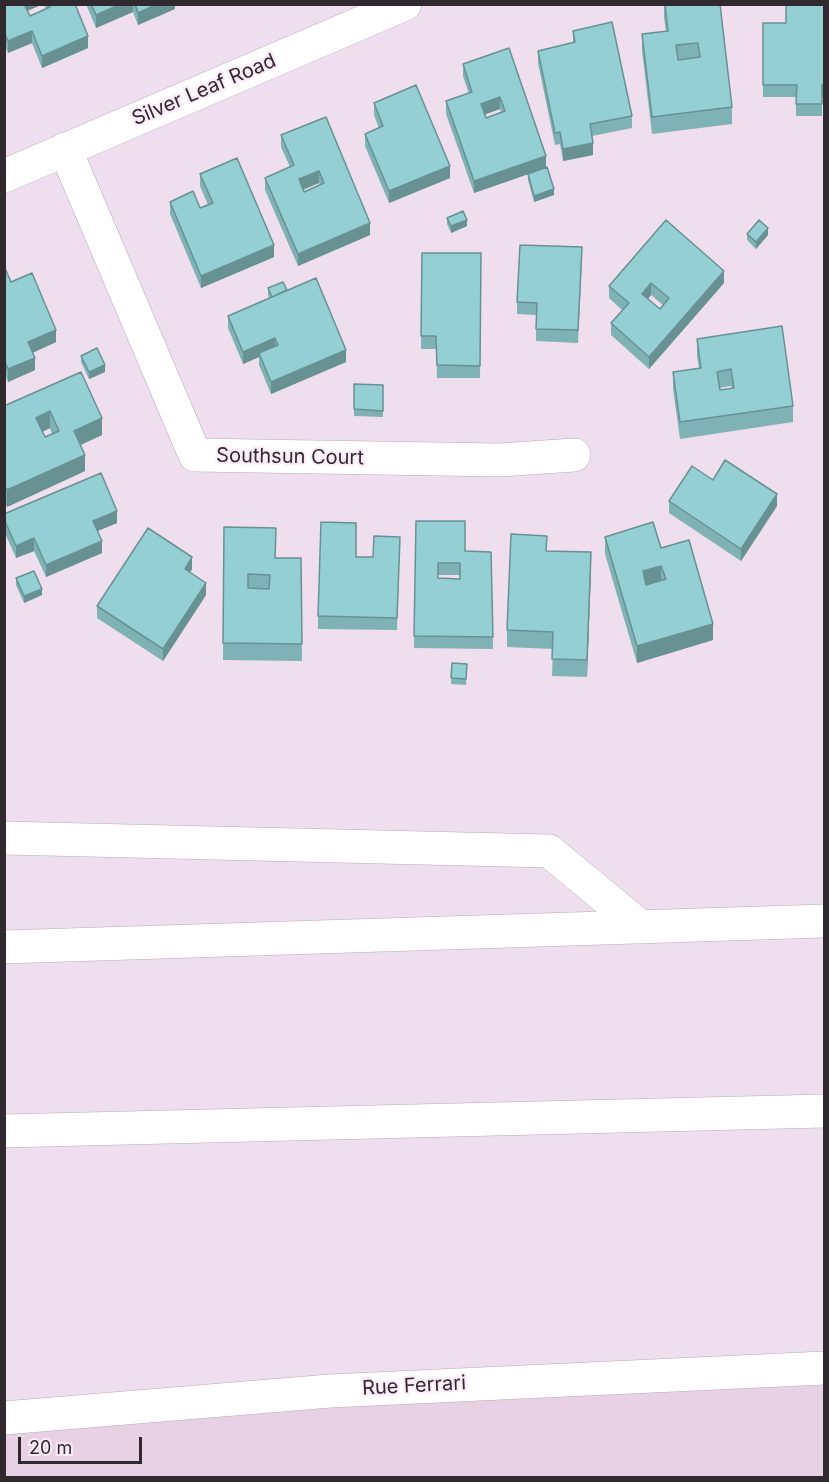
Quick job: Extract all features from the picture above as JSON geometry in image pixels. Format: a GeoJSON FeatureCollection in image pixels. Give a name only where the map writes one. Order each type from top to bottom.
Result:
{"type":"FeatureCollection","features":[{"type":"Feature","properties":{"kind":"main road","name":"Silver Leaf Road"},"geometry":{"type":"LineString","coordinates":[[4,176],[405,4]]}},
{"type":"Feature","properties":{"kind":"main road","name":"Southsun Court"},"geometry":{"type":"LineString","coordinates":[[65,150],[195,455],[500,460],[574,455]]}},
{"type":"Feature","properties":{"kind":"main road"},"geometry":{"type":"LineString","coordinates":[[4,838],[549,851],[641,927]]}},
{"type":"Feature","properties":{"kind":"main road"},"geometry":{"type":"LineString","coordinates":[[4,947],[825,921]]}},
{"type":"Feature","properties":{"kind":"main road"},"geometry":{"type":"LineString","coordinates":[[4,1131],[825,1110]]}},
{"type":"Feature","properties":{"kind":"main road","name":"Rue Ferrari"},"geometry":{"type":"LineString","coordinates":[[4,1418],[330,1391],[825,1368]]}},
{"type":"Feature","properties":{"kind":"shaded area"},"geometry":{"type":"Polygon","coordinates":[[[824,1368],[824,1477],[5,1478],[5,1418],[824,1368]]]}},
{"type":"Feature","properties":{"kind":"building"},"geometry":{"type":"Polygon","coordinates":[[[4,4],[24,4],[30,16],[50,7],[49,4],[75,4],[88,36],[42,56],[32,31],[8,41],[4,32],[4,4]]]}},
{"type":"Feature","properties":{"kind":"building"},"geometry":{"type":"Polygon","coordinates":[[[91,4],[121,4],[96,15],[91,4]]]}},
{"type":"Feature","properties":{"kind":"building"},"geometry":{"type":"Polygon","coordinates":[[[135,4],[157,4],[138,13],[135,4]]]}},
{"type":"Feature","properties":{"kind":"building"},"geometry":{"type":"Polygon","coordinates":[[[665,4],[720,4],[732,107],[652,117],[642,34],[668,31],[665,4]],[[698,43],[676,45],[678,60],[700,57],[698,43]]]}},
{"type":"Feature","properties":{"kind":"building"},"geometry":{"type":"Polygon","coordinates":[[[786,4],[825,4],[825,85],[822,85],[822,104],[796,104],[797,85],[763,85],[763,23],[786,23],[786,4]]]}},
{"type":"Feature","properties":{"kind":"building"},"geometry":{"type":"Polygon","coordinates":[[[612,22],[632,116],[590,124],[593,143],[563,149],[560,132],[555,133],[538,51],[575,42],[573,31],[612,22]]]}},
{"type":"Feature","properties":{"kind":"building"},"geometry":{"type":"Polygon","coordinates":[[[509,48],[546,156],[474,181],[446,101],[472,92],[463,64],[509,48]],[[500,97],[481,104],[486,118],[505,111],[500,97]]]}},
{"type":"Feature","properties":{"kind":"building"},"geometry":{"type":"Polygon","coordinates":[[[416,85],[450,166],[389,191],[365,134],[383,126],[374,103],[416,85]]]}},
{"type":"Feature","properties":{"kind":"building"},"geometry":{"type":"Polygon","coordinates":[[[326,117],[370,223],[298,254],[265,178],[294,165],[281,135],[326,117]],[[319,171],[299,179],[304,192],[324,183],[319,171]]]}},
{"type":"Feature","properties":{"kind":"building"},"geometry":{"type":"Polygon","coordinates":[[[237,158],[274,245],[201,276],[170,202],[193,191],[200,208],[213,203],[200,174],[237,158]]]}},
{"type":"Feature","properties":{"kind":"building"},"geometry":{"type":"Polygon","coordinates":[[[547,167],[554,189],[534,196],[528,174],[547,167]]]}},
{"type":"Feature","properties":{"kind":"building"},"geometry":{"type":"Polygon","coordinates":[[[463,211],[467,220],[451,226],[447,218],[463,211]]]}},
{"type":"Feature","properties":{"kind":"building"},"geometry":{"type":"Polygon","coordinates":[[[666,220],[724,271],[649,357],[611,323],[629,303],[609,286],[666,220]],[[651,283],[642,294],[660,309],[669,298],[651,283]]]}},
{"type":"Feature","properties":{"kind":"building"},"geometry":{"type":"Polygon","coordinates":[[[759,220],[768,228],[756,242],[747,234],[759,220]]]}},
{"type":"Feature","properties":{"kind":"building"},"geometry":{"type":"Polygon","coordinates":[[[520,245],[582,247],[578,330],[536,329],[537,303],[517,302],[520,245]]]}},
{"type":"Feature","properties":{"kind":"building"},"geometry":{"type":"Polygon","coordinates":[[[422,253],[481,253],[480,366],[437,365],[436,336],[421,336],[422,253]]]}},
{"type":"Feature","properties":{"kind":"building"},"geometry":{"type":"Polygon","coordinates":[[[4,266],[11,282],[32,273],[56,330],[28,342],[35,358],[8,369],[4,360],[4,266]]]}},
{"type":"Feature","properties":{"kind":"building"},"geometry":{"type":"Polygon","coordinates":[[[316,278],[346,350],[271,382],[259,353],[278,345],[275,338],[243,352],[228,316],[316,278]]]}},
{"type":"Feature","properties":{"kind":"building"},"geometry":{"type":"Polygon","coordinates":[[[283,282],[287,290],[272,297],[268,288],[283,282]]]}},
{"type":"Feature","properties":{"kind":"building"},"geometry":{"type":"Polygon","coordinates":[[[782,326],[793,406],[680,422],[673,372],[701,368],[697,339],[782,326]],[[731,369],[717,372],[720,390],[734,388],[731,369]]]}},
{"type":"Feature","properties":{"kind":"building"},"geometry":{"type":"Polygon","coordinates":[[[97,348],[105,365],[89,372],[81,356],[97,348]]]}},
{"type":"Feature","properties":{"kind":"building"},"geometry":{"type":"Polygon","coordinates":[[[81,372],[102,418],[74,431],[85,455],[7,490],[4,485],[4,406],[81,372]],[[50,411],[36,418],[45,437],[59,431],[50,411]]]}},
{"type":"Feature","properties":{"kind":"building"},"geometry":{"type":"Polygon","coordinates":[[[354,384],[383,385],[383,411],[354,409],[354,384]]]}},
{"type":"Feature","properties":{"kind":"building"},"geometry":{"type":"Polygon","coordinates":[[[725,460],[777,494],[741,549],[669,501],[692,466],[713,480],[725,460]]]}},
{"type":"Feature","properties":{"kind":"building"},"geometry":{"type":"Polygon","coordinates":[[[101,473],[117,511],[93,521],[102,541],[46,565],[34,538],[16,546],[4,514],[101,473]]]}},
{"type":"Feature","properties":{"kind":"building"},"geometry":{"type":"Polygon","coordinates":[[[416,521],[465,521],[465,551],[491,552],[493,637],[414,636],[416,521]],[[438,563],[438,578],[460,579],[460,563],[438,563]]]}},
{"type":"Feature","properties":{"kind":"building"},"geometry":{"type":"Polygon","coordinates":[[[321,522],[356,523],[356,557],[373,557],[374,536],[400,537],[397,618],[318,616],[321,522]]]}},
{"type":"Feature","properties":{"kind":"building"},"geometry":{"type":"Polygon","coordinates":[[[653,522],[661,548],[689,540],[713,624],[637,646],[605,537],[653,522]],[[661,566],[643,571],[646,585],[666,579],[661,566]]]}},
{"type":"Feature","properties":{"kind":"building"},"geometry":{"type":"Polygon","coordinates":[[[224,527],[276,528],[275,558],[301,558],[302,644],[223,643],[224,527]],[[248,574],[248,588],[269,589],[270,575],[248,574]]]}},
{"type":"Feature","properties":{"kind":"building"},"geometry":{"type":"Polygon","coordinates":[[[148,528],[192,557],[185,569],[206,583],[163,649],[97,606],[148,528]]]}},
{"type":"Feature","properties":{"kind":"building"},"geometry":{"type":"Polygon","coordinates":[[[511,534],[547,536],[546,551],[591,552],[587,660],[552,659],[553,632],[507,630],[511,534]]]}},
{"type":"Feature","properties":{"kind":"building"},"geometry":{"type":"Polygon","coordinates":[[[34,571],[42,589],[24,596],[16,578],[34,571]]]}},
{"type":"Feature","properties":{"kind":"building"},"geometry":{"type":"Polygon","coordinates":[[[452,663],[467,664],[466,679],[451,678],[452,663]]]}}]}
